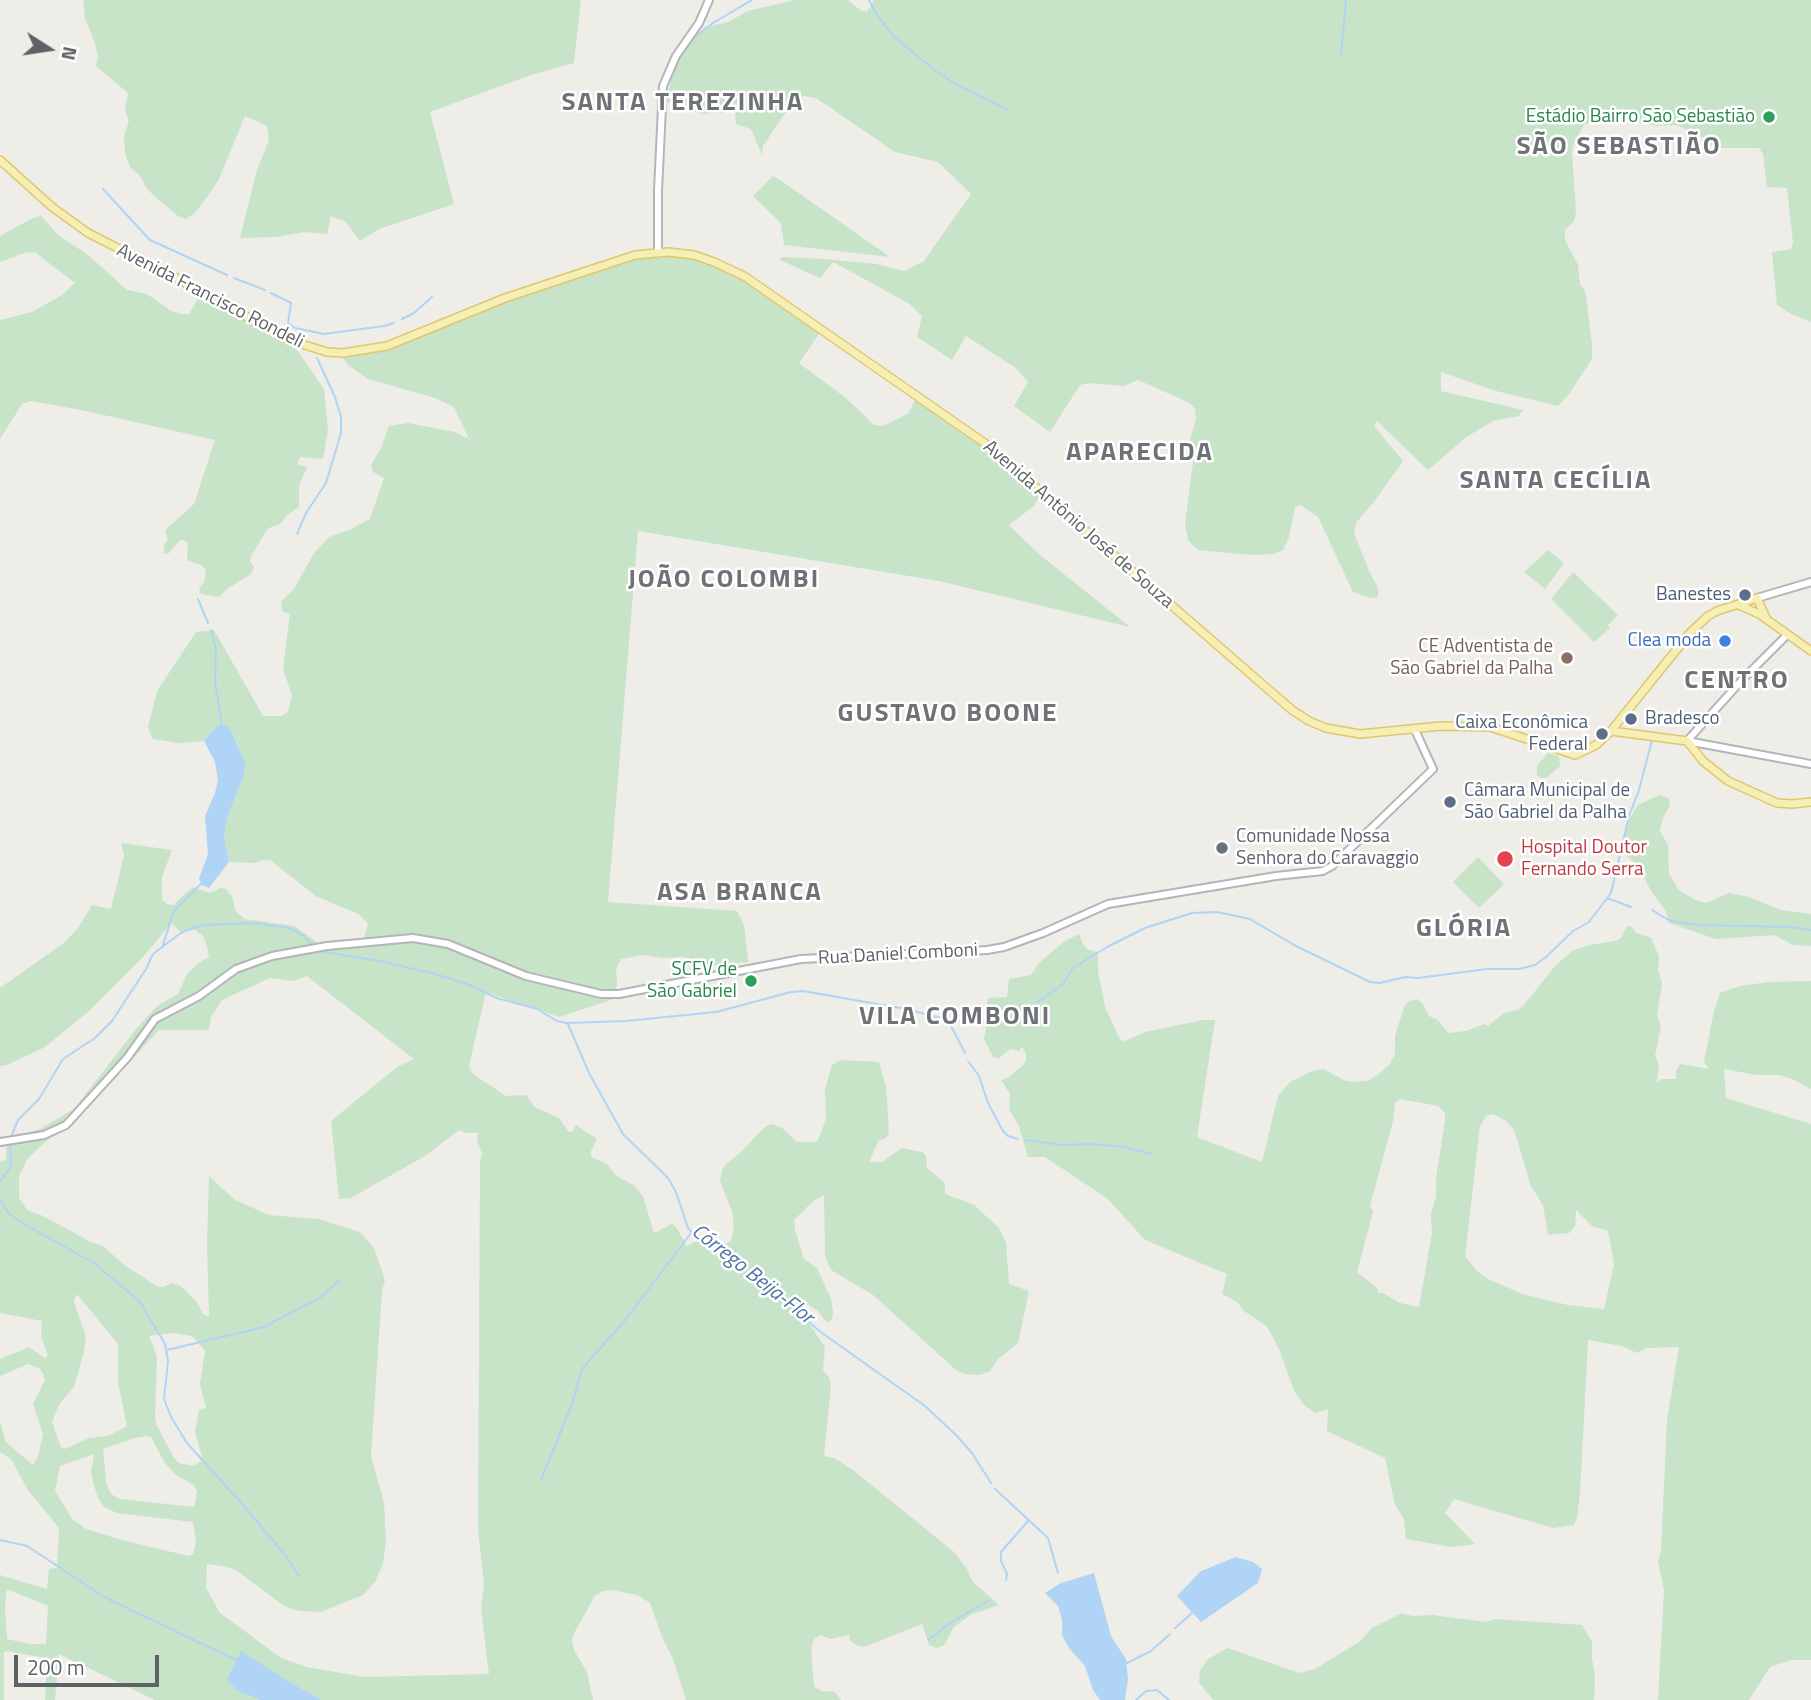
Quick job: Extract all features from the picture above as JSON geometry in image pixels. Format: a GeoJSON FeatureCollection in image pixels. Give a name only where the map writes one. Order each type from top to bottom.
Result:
{"type":"FeatureCollection","features":[{"type":"Feature","properties":{"kind":"main road","name":"Avenida Francisco Rondeli"},"geometry":{"type":"LineString","coordinates":[[0,160],[52,207],[88,233],[289,340],[327,352],[343,353],[387,346],[505,298],[616,260],[658,252],[694,255],[725,266]]}},
{"type":"Feature","properties":{"kind":"main road","name":"Avenida Antônio José de Souza"},"geometry":{"type":"LineString","coordinates":[[725,266],[744,276],[986,444],[1292,710],[1309,721],[1326,729],[1347,733],[1441,726],[1490,727],[1575,755],[1596,745],[1611,731]]}},
{"type":"Feature","properties":{"kind":"main road"},"geometry":{"type":"LineString","coordinates":[[1611,731],[1690,633],[1708,616],[1757,598],[1766,618]]}},
{"type":"Feature","properties":{"kind":"main road"},"geometry":{"type":"LineString","coordinates":[[1738,605],[1766,618],[1811,651]]}},
{"type":"Feature","properties":{"kind":"main road"},"geometry":{"type":"LineString","coordinates":[[1611,731],[1684,740],[1703,761],[1728,781],[1777,803],[1811,802]]}},
{"type":"Feature","properties":{"kind":"street"},"geometry":{"type":"LineString","coordinates":[[658,252],[663,86],[676,56],[699,23],[709,0]]}},
{"type":"Feature","properties":{"kind":"street"},"geometry":{"type":"LineString","coordinates":[[1757,598],[1811,582]]}},
{"type":"Feature","properties":{"kind":"street"},"geometry":{"type":"LineString","coordinates":[[1684,740],[1787,635]]}},
{"type":"Feature","properties":{"kind":"street","name":"Rua Daniel Comboni"},"geometry":{"type":"LineString","coordinates":[[7,1141],[44,1135],[66,1125],[127,1058],[147,1028],[166,1012],[199,996],[246,964],[259,959],[398,938],[429,940],[468,951],[495,965],[526,976],[601,994],[633,992],[801,959],[987,950],[1043,933],[1108,904],[1265,877],[1323,871],[1332,866],[1433,769],[1415,730]]}},
{"type":"Feature","properties":{"kind":"street"},"geometry":{"type":"LineString","coordinates":[[1684,740],[1811,765]]}},
{"type":"Feature","properties":{"kind":"green space"},"geometry":{"type":"Polygon","coordinates":[[[83,0],[581,0],[574,63],[531,75],[430,112],[454,204],[379,229],[360,241],[346,222],[331,216],[327,234],[304,232],[277,237],[240,238],[257,170],[269,140],[267,126],[245,116],[219,179],[194,214],[186,219],[178,216],[152,194],[142,178],[130,167],[125,153],[124,137],[129,120],[125,111],[128,93],[96,66],[98,56],[85,19],[83,0]]]}},
{"type":"Feature","properties":{"kind":"green space"},"geometry":{"type":"Polygon","coordinates":[[[795,0],[848,0],[867,12],[874,0],[1811,0],[1811,322],[1777,305],[1772,252],[1791,249],[1793,243],[1787,188],[1767,187],[1763,154],[1759,148],[1714,148],[1704,138],[1677,125],[1657,126],[1623,119],[1585,124],[1574,143],[1572,153],[1576,213],[1574,221],[1565,230],[1565,240],[1578,265],[1580,285],[1585,290],[1592,359],[1569,394],[1558,406],[1496,391],[1441,372],[1441,391],[1523,410],[1519,416],[1493,421],[1465,438],[1428,470],[1377,421],[1374,426],[1403,461],[1356,523],[1354,533],[1377,586],[1377,598],[1353,592],[1318,517],[1301,505],[1295,507],[1289,537],[1283,550],[1274,554],[1251,555],[1198,550],[1188,540],[1185,524],[1193,463],[1190,440],[1196,418],[1195,409],[1190,403],[1138,380],[1124,386],[1089,383],[1080,385],[1050,432],[1014,406],[1028,382],[1016,368],[966,336],[952,360],[917,337],[922,316],[910,304],[833,262],[820,278],[780,260],[781,257],[823,259],[876,264],[904,271],[924,261],[971,194],[938,162],[895,152],[816,98],[804,96],[793,101],[763,146],[762,155],[751,129],[736,124],[735,112],[701,114],[665,101],[679,54],[705,27],[728,22],[748,11],[795,0]]]}},
{"type":"Feature","properties":{"kind":"green space"},"geometry":{"type":"Polygon","coordinates":[[[773,176],[890,257],[784,245],[781,223],[753,196],[773,176]]]}},
{"type":"Feature","properties":{"kind":"green space"},"geometry":{"type":"Polygon","coordinates":[[[41,216],[57,234],[88,255],[127,290],[147,294],[171,311],[182,314],[189,314],[200,295],[293,344],[324,389],[328,430],[323,459],[300,457],[298,461],[298,465],[307,467],[299,486],[299,507],[265,533],[251,556],[250,561],[254,567],[251,574],[219,597],[201,594],[199,590],[205,580],[206,570],[187,560],[188,543],[180,540],[168,554],[164,553],[164,545],[168,539],[165,530],[194,504],[215,440],[31,401],[22,404],[0,439],[0,320],[32,312],[62,295],[75,283],[36,253],[27,252],[0,262],[0,236],[41,216]]]}},
{"type":"Feature","properties":{"kind":"green space"},"geometry":{"type":"Polygon","coordinates":[[[662,254],[695,258],[726,269],[821,331],[799,363],[847,399],[874,425],[883,426],[908,414],[916,398],[984,445],[1039,496],[1034,506],[1009,525],[1040,555],[1130,627],[939,581],[638,531],[608,902],[737,911],[744,925],[748,962],[710,966],[684,957],[643,955],[621,959],[616,969],[614,999],[559,1017],[486,992],[469,1066],[473,1074],[506,1096],[526,1095],[534,1107],[559,1118],[569,1132],[572,1132],[576,1125],[597,1139],[591,1157],[607,1164],[616,1176],[634,1185],[643,1196],[654,1233],[672,1224],[687,1246],[703,1238],[725,1244],[731,1241],[734,1227],[732,1211],[720,1181],[722,1170],[727,1163],[771,1124],[782,1128],[797,1142],[817,1142],[826,1119],[825,1089],[832,1065],[841,1060],[879,1062],[886,1087],[889,1133],[886,1138],[879,1140],[869,1162],[882,1162],[902,1148],[922,1152],[926,1156],[927,1168],[945,1183],[945,1194],[974,1205],[999,1228],[1006,1243],[1009,1284],[1029,1291],[1018,1343],[998,1359],[990,1371],[980,1375],[964,1374],[956,1370],[873,1295],[831,1270],[825,1255],[824,1195],[813,1201],[794,1220],[795,1230],[804,1259],[817,1268],[831,1299],[832,1319],[827,1323],[819,1312],[806,1303],[799,1303],[797,1306],[825,1347],[823,1370],[831,1385],[824,1456],[834,1458],[853,1470],[954,1552],[973,1582],[999,1605],[970,1615],[954,1627],[944,1645],[937,1648],[929,1645],[922,1624],[864,1647],[849,1640],[850,1635],[830,1639],[821,1635],[815,1638],[811,1647],[814,1687],[835,1692],[841,1700],[686,1700],[650,1603],[637,1595],[611,1590],[595,1596],[572,1641],[574,1650],[587,1672],[593,1700],[321,1700],[285,1679],[238,1691],[260,1700],[155,1700],[59,1654],[55,1700],[45,1700],[47,1658],[6,1651],[4,1700],[0,1700],[0,1575],[47,1589],[49,1569],[57,1568],[59,1528],[28,1490],[11,1459],[0,1452],[0,1422],[6,1442],[33,1465],[43,1434],[33,1404],[45,1380],[39,1368],[28,1364],[0,1376],[0,1359],[29,1347],[45,1358],[48,1356],[41,1336],[42,1321],[0,1313],[0,1162],[6,1160],[7,1139],[40,1129],[74,1109],[137,1028],[157,1006],[178,994],[187,974],[209,957],[203,936],[194,929],[181,933],[172,923],[142,958],[90,1010],[45,1047],[0,1066],[0,988],[65,942],[78,928],[92,905],[111,909],[124,855],[121,843],[172,850],[162,877],[162,900],[167,904],[173,905],[193,887],[210,893],[220,888],[226,889],[232,896],[236,912],[245,919],[294,926],[318,943],[364,938],[368,924],[360,915],[316,896],[270,860],[255,863],[229,862],[224,837],[227,817],[243,777],[238,745],[227,726],[213,728],[204,741],[178,743],[153,739],[148,727],[157,691],[196,632],[214,630],[263,716],[281,716],[288,712],[292,695],[283,669],[290,614],[282,611],[281,602],[294,589],[314,553],[329,537],[370,519],[384,478],[373,472],[371,465],[389,426],[408,423],[455,432],[469,439],[454,407],[435,398],[368,379],[348,365],[339,353],[369,349],[570,277],[637,257],[662,254]],[[307,976],[293,981],[270,978],[222,1000],[211,1017],[209,1030],[159,1030],[75,1121],[66,1123],[28,1158],[19,1176],[19,1198],[27,1210],[103,1246],[123,1264],[158,1287],[171,1283],[181,1286],[196,1301],[203,1314],[209,1317],[209,1176],[234,1199],[268,1215],[318,1219],[360,1232],[374,1248],[385,1280],[382,1291],[371,1456],[384,1503],[386,1542],[383,1564],[375,1582],[363,1595],[321,1612],[299,1611],[284,1606],[236,1570],[223,1566],[207,1564],[206,1588],[220,1613],[281,1658],[307,1667],[364,1677],[489,1674],[481,1609],[484,1584],[478,1528],[482,1154],[477,1140],[478,1133],[459,1130],[425,1156],[351,1198],[339,1199],[331,1121],[397,1067],[414,1059],[307,976]],[[77,1294],[75,1305],[86,1337],[84,1352],[74,1387],[60,1403],[52,1421],[61,1447],[65,1449],[89,1438],[108,1436],[127,1426],[118,1383],[118,1344],[77,1294]],[[174,1333],[149,1336],[157,1356],[156,1424],[174,1458],[179,1463],[193,1466],[203,1460],[195,1432],[199,1410],[206,1408],[200,1384],[205,1351],[192,1336],[174,1333]],[[151,1437],[134,1438],[103,1449],[106,1482],[111,1494],[120,1499],[194,1507],[197,1492],[194,1485],[176,1475],[165,1463],[151,1437]],[[94,1454],[60,1466],[55,1491],[73,1520],[86,1529],[189,1556],[193,1554],[196,1541],[193,1522],[117,1513],[104,1507],[98,1498],[91,1472],[94,1454]],[[9,1590],[6,1591],[7,1639],[46,1644],[48,1606],[9,1590]]]}},
{"type":"Feature","properties":{"kind":"green space"},"geometry":{"type":"Polygon","coordinates":[[[1548,550],[1564,563],[1545,589],[1524,572],[1548,550]]]}},
{"type":"Feature","properties":{"kind":"green space"},"geometry":{"type":"Polygon","coordinates":[[[1573,572],[1618,615],[1608,625],[1610,628],[1594,642],[1551,599],[1573,572]]]}},
{"type":"Feature","properties":{"kind":"green space"},"geometry":{"type":"Polygon","coordinates":[[[1548,753],[1559,756],[1560,766],[1546,778],[1541,778],[1537,775],[1537,766],[1548,753]]]}},
{"type":"Feature","properties":{"kind":"green space"},"geometry":{"type":"Polygon","coordinates":[[[1659,795],[1669,798],[1670,805],[1660,831],[1668,845],[1669,874],[1679,890],[1706,903],[1729,893],[1749,897],[1781,910],[1811,914],[1811,946],[1793,945],[1774,935],[1716,939],[1669,923],[1665,910],[1638,866],[1620,850],[1630,818],[1638,805],[1659,795]]]}},
{"type":"Feature","properties":{"kind":"green space"},"geometry":{"type":"Polygon","coordinates":[[[1478,857],[1504,884],[1479,908],[1453,882],[1478,857]]]}},
{"type":"Feature","properties":{"kind":"green space"},"geometry":{"type":"Polygon","coordinates":[[[1627,926],[1632,927],[1636,933],[1651,938],[1659,956],[1658,969],[1662,984],[1657,1015],[1661,1026],[1655,1056],[1659,1065],[1657,1082],[1662,1079],[1676,1079],[1680,1064],[1709,1069],[1704,1062],[1720,993],[1740,986],[1769,982],[1811,981],[1811,1089],[1779,1075],[1757,1075],[1724,1069],[1726,1098],[1811,1124],[1811,1660],[1791,1660],[1770,1667],[1749,1700],[1658,1700],[1664,1591],[1658,1561],[1661,1551],[1667,1420],[1679,1347],[1647,1348],[1637,1353],[1622,1346],[1588,1340],[1580,1494],[1574,1525],[1553,1528],[1454,1499],[1445,1513],[1475,1544],[1452,1547],[1406,1539],[1404,1519],[1395,1505],[1385,1458],[1327,1431],[1328,1409],[1315,1413],[1304,1405],[1294,1391],[1280,1351],[1267,1326],[1244,1311],[1237,1302],[1222,1294],[1227,1274],[1145,1240],[1108,1199],[1045,1157],[1028,1157],[1019,1126],[1009,1109],[1010,1094],[1001,1080],[1022,1066],[1026,1061],[1026,1054],[1022,1046],[1020,1051],[1010,1049],[999,1058],[993,1057],[984,1039],[986,1028],[983,1022],[988,998],[1007,997],[1009,979],[1031,975],[1040,962],[1065,941],[1079,934],[1084,946],[1098,951],[1098,971],[1105,1007],[1120,1040],[1125,1041],[1145,1032],[1215,1020],[1197,1137],[1262,1162],[1278,1096],[1290,1082],[1312,1071],[1323,1069],[1346,1081],[1367,1081],[1378,1075],[1389,1065],[1395,1054],[1395,1036],[1404,1007],[1409,1001],[1417,999],[1429,1016],[1438,1020],[1448,1033],[1466,1031],[1484,1024],[1488,1026],[1504,1013],[1524,1005],[1555,966],[1572,951],[1620,939],[1627,926]],[[1400,1099],[1395,1103],[1393,1121],[1370,1206],[1373,1212],[1357,1272],[1376,1287],[1379,1293],[1400,1303],[1419,1307],[1432,1233],[1431,1213],[1436,1197],[1445,1113],[1438,1106],[1400,1099]],[[1493,1114],[1486,1116],[1480,1126],[1465,1256],[1478,1272],[1490,1280],[1525,1295],[1568,1305],[1604,1309],[1614,1264],[1608,1231],[1592,1226],[1576,1210],[1575,1226],[1569,1233],[1548,1235],[1543,1205],[1531,1186],[1514,1130],[1506,1121],[1493,1114]]]}},
{"type":"Feature","properties":{"kind":"green space"},"geometry":{"type":"Polygon","coordinates":[[[1402,1613],[1486,1622],[1495,1619],[1582,1625],[1592,1642],[1594,1700],[1213,1700],[1199,1682],[1200,1671],[1208,1659],[1228,1648],[1299,1673],[1315,1669],[1359,1642],[1372,1628],[1402,1613]]]}},
{"type":"Feature","properties":{"kind":"water"},"geometry":{"type":"Polygon","coordinates":[[[221,724],[227,726],[232,733],[245,763],[243,777],[227,818],[224,837],[229,862],[209,888],[202,885],[199,879],[208,854],[205,816],[218,780],[215,762],[204,741],[213,729],[221,724]]]}},
{"type":"Feature","properties":{"kind":"water"},"geometry":{"type":"Polygon","coordinates":[[[1236,1557],[1253,1562],[1262,1569],[1258,1583],[1201,1622],[1177,1596],[1201,1571],[1236,1557]]]}},
{"type":"Feature","properties":{"kind":"water"},"geometry":{"type":"Polygon","coordinates":[[[1094,1573],[1111,1636],[1126,1659],[1128,1679],[1125,1700],[1100,1700],[1093,1690],[1085,1666],[1069,1648],[1062,1635],[1058,1606],[1045,1593],[1061,1583],[1094,1573]]]}},
{"type":"Feature","properties":{"kind":"water"},"geometry":{"type":"Polygon","coordinates":[[[241,1651],[321,1700],[260,1700],[238,1691],[227,1680],[241,1651]]]}},
{"type":"Feature","properties":{"kind":"waterway"},"geometry":{"type":"LineString","coordinates":[[681,54],[693,38],[752,0]]}},
{"type":"Feature","properties":{"kind":"waterway"},"geometry":{"type":"LineString","coordinates":[[869,0],[893,36],[936,71],[955,84],[1008,110]]}},
{"type":"Feature","properties":{"kind":"waterway"},"geometry":{"type":"LineString","coordinates":[[1341,56],[1346,0]]}},
{"type":"Feature","properties":{"kind":"waterway"},"geometry":{"type":"LineString","coordinates":[[103,189],[150,240],[227,275]]}},
{"type":"Feature","properties":{"kind":"waterway"},"geometry":{"type":"LineString","coordinates":[[234,278],[265,290]]}},
{"type":"Feature","properties":{"kind":"waterway"},"geometry":{"type":"LineString","coordinates":[[271,293],[291,303],[288,323],[295,328],[324,334],[394,323]]}},
{"type":"Feature","properties":{"kind":"waterway"},"geometry":{"type":"LineString","coordinates":[[402,319],[414,313],[432,297]]}},
{"type":"Feature","properties":{"kind":"waterway"},"geometry":{"type":"LineString","coordinates":[[297,534],[306,513],[326,483],[341,433],[341,417],[335,397],[317,358]]}},
{"type":"Feature","properties":{"kind":"waterway"},"geometry":{"type":"LineString","coordinates":[[198,599],[208,623]]}},
{"type":"Feature","properties":{"kind":"waterway"},"geometry":{"type":"LineString","coordinates":[[211,630],[216,649],[215,682],[222,726]]}},
{"type":"Feature","properties":{"kind":"waterway"},"geometry":{"type":"LineString","coordinates":[[319,951],[435,974],[467,984],[497,998],[537,1009],[557,1021],[567,1023],[626,1021],[716,1012],[803,991],[906,1009],[948,1020],[985,1023],[1008,1019],[1023,1013],[1063,984],[1073,968],[1109,946],[1145,928],[1192,913],[1217,912],[1250,919],[1294,945],[1370,982],[1487,969],[1519,969],[1535,965],[1573,931],[1589,922],[1611,893],[1629,816],[1652,740]]}},
{"type":"Feature","properties":{"kind":"waterway"},"geometry":{"type":"LineString","coordinates":[[162,948],[174,911],[202,883]]}},
{"type":"Feature","properties":{"kind":"waterway"},"geometry":{"type":"LineString","coordinates":[[1607,898],[1631,907]]}},
{"type":"Feature","properties":{"kind":"waterway"},"geometry":{"type":"LineString","coordinates":[[1652,910],[1670,921],[1700,925],[1811,930]]}},
{"type":"Feature","properties":{"kind":"waterway"},"geometry":{"type":"LineString","coordinates":[[11,1137],[18,1120],[39,1099],[63,1059],[95,1038],[112,1021],[153,954],[178,935],[204,925],[254,923],[289,928],[304,936],[312,945]]}},
{"type":"Feature","properties":{"kind":"waterway"},"geometry":{"type":"LineString","coordinates":[[948,1020],[965,1053]]}},
{"type":"Feature","properties":{"kind":"waterway","name":"Córrego Beija-Flor"},"geometry":{"type":"LineString","coordinates":[[568,1024],[589,1073],[623,1134],[668,1178],[676,1192],[688,1228],[704,1244],[769,1289],[822,1333],[925,1406],[972,1453],[991,1483]]}},
{"type":"Feature","properties":{"kind":"waterway"},"geometry":{"type":"LineString","coordinates":[[968,1061],[979,1076],[988,1103],[1003,1131],[1018,1139]]}},
{"type":"Feature","properties":{"kind":"waterway"},"geometry":{"type":"LineString","coordinates":[[1026,1140],[1062,1145],[1124,1147],[1151,1154]]}},
{"type":"Feature","properties":{"kind":"waterway"},"geometry":{"type":"LineString","coordinates":[[0,1181],[11,1167],[10,1142]]}},
{"type":"Feature","properties":{"kind":"waterway"},"geometry":{"type":"LineString","coordinates":[[0,1199],[8,1213],[94,1263],[140,1302],[165,1344],[168,1361],[164,1399],[171,1417],[187,1443],[244,1506],[286,1556],[299,1576]]}},
{"type":"Feature","properties":{"kind":"waterway"},"geometry":{"type":"LineString","coordinates":[[541,1480],[572,1404],[582,1369],[626,1319],[691,1233]]}},
{"type":"Feature","properties":{"kind":"waterway"},"geometry":{"type":"LineString","coordinates":[[167,1350],[264,1327],[321,1297],[339,1280]]}},
{"type":"Feature","properties":{"kind":"waterway","name":"Córrego Beija-Flor"},"geometry":{"type":"LineString","coordinates":[[995,1489],[1048,1538],[1058,1573]]}},
{"type":"Feature","properties":{"kind":"waterway"},"geometry":{"type":"LineString","coordinates":[[1006,1580],[1001,1552],[1028,1521]]}},
{"type":"Feature","properties":{"kind":"waterway"},"geometry":{"type":"LineString","coordinates":[[0,1540],[27,1546],[106,1598],[238,1661]]}},
{"type":"Feature","properties":{"kind":"waterway"},"geometry":{"type":"LineString","coordinates":[[928,1640],[947,1625],[988,1601]]}},
{"type":"Feature","properties":{"kind":"waterway"},"geometry":{"type":"LineString","coordinates":[[1175,1628],[1192,1613]]}},
{"type":"Feature","properties":{"kind":"waterway"},"geometry":{"type":"LineString","coordinates":[[1127,1663],[1151,1651],[1170,1634]]}},
{"type":"Feature","properties":{"kind":"waterway","name":"Córrego Beija-Flor"},"geometry":{"type":"LineString","coordinates":[[1136,1700],[1146,1691],[1157,1690],[1169,1700]]}},
{"type":"Feature","properties":{"kind":"place","name":"Estádio Bairro São Sebastião"},"geometry":{"type":"Point","coordinates":[1769,117]}},
{"type":"Feature","properties":{"kind":"place","name":"Banestes"},"geometry":{"type":"Point","coordinates":[1745,595]}},
{"type":"Feature","properties":{"kind":"place","name":"Clea moda"},"geometry":{"type":"Point","coordinates":[1725,641]}},
{"type":"Feature","properties":{"kind":"place","name":"CE Adventista de São Gabriel da Palha"},"geometry":{"type":"Point","coordinates":[1567,658]}},
{"type":"Feature","properties":{"kind":"place","name":"Bradesco"},"geometry":{"type":"Point","coordinates":[1631,719]}},
{"type":"Feature","properties":{"kind":"place","name":"Caixa Econômica Federal"},"geometry":{"type":"Point","coordinates":[1602,734]}},
{"type":"Feature","properties":{"kind":"place","name":"Câmara Municipal de São Gabriel da Palha"},"geometry":{"type":"Point","coordinates":[1450,802]}},
{"type":"Feature","properties":{"kind":"place","name":"Comunidade Nossa Senhora do Caravaggio"},"geometry":{"type":"Point","coordinates":[1222,848]}},
{"type":"Feature","properties":{"kind":"place","name":"Hospital Doutor Fernando Serra"},"geometry":{"type":"Point","coordinates":[1505,859]}},
{"type":"Feature","properties":{"kind":"place","name":"SCFV de São Gabriel"},"geometry":{"type":"Point","coordinates":[751,981]}},
{"type":"Feature","properties":{"kind":"district","name":"SANTA TEREZINHA"},"geometry":{"type":"Point","coordinates":[683,104]}},
{"type":"Feature","properties":{"kind":"district","name":"SÃO SEBASTIÃO"},"geometry":{"type":"Point","coordinates":[1619,148]}},
{"type":"Feature","properties":{"kind":"district","name":"APARECIDA"},"geometry":{"type":"Point","coordinates":[1140,454]}},
{"type":"Feature","properties":{"kind":"district","name":"SANTA CECÍLIA"},"geometry":{"type":"Point","coordinates":[1556,482]}},
{"type":"Feature","properties":{"kind":"district","name":"JOÃO COLOMBI"},"geometry":{"type":"Point","coordinates":[724,581]}},
{"type":"Feature","properties":{"kind":"district","name":"CENTRO"},"geometry":{"type":"Point","coordinates":[1737,682]}},
{"type":"Feature","properties":{"kind":"district","name":"GUSTAVO BOONE"},"geometry":{"type":"Point","coordinates":[948,715]}},
{"type":"Feature","properties":{"kind":"district","name":"ASA BRANCA"},"geometry":{"type":"Point","coordinates":[740,894]}},
{"type":"Feature","properties":{"kind":"district","name":"GLÓRIA"},"geometry":{"type":"Point","coordinates":[1464,930]}},
{"type":"Feature","properties":{"kind":"district","name":"VILA COMBONI"},"geometry":{"type":"Point","coordinates":[955,1018]}}]}
